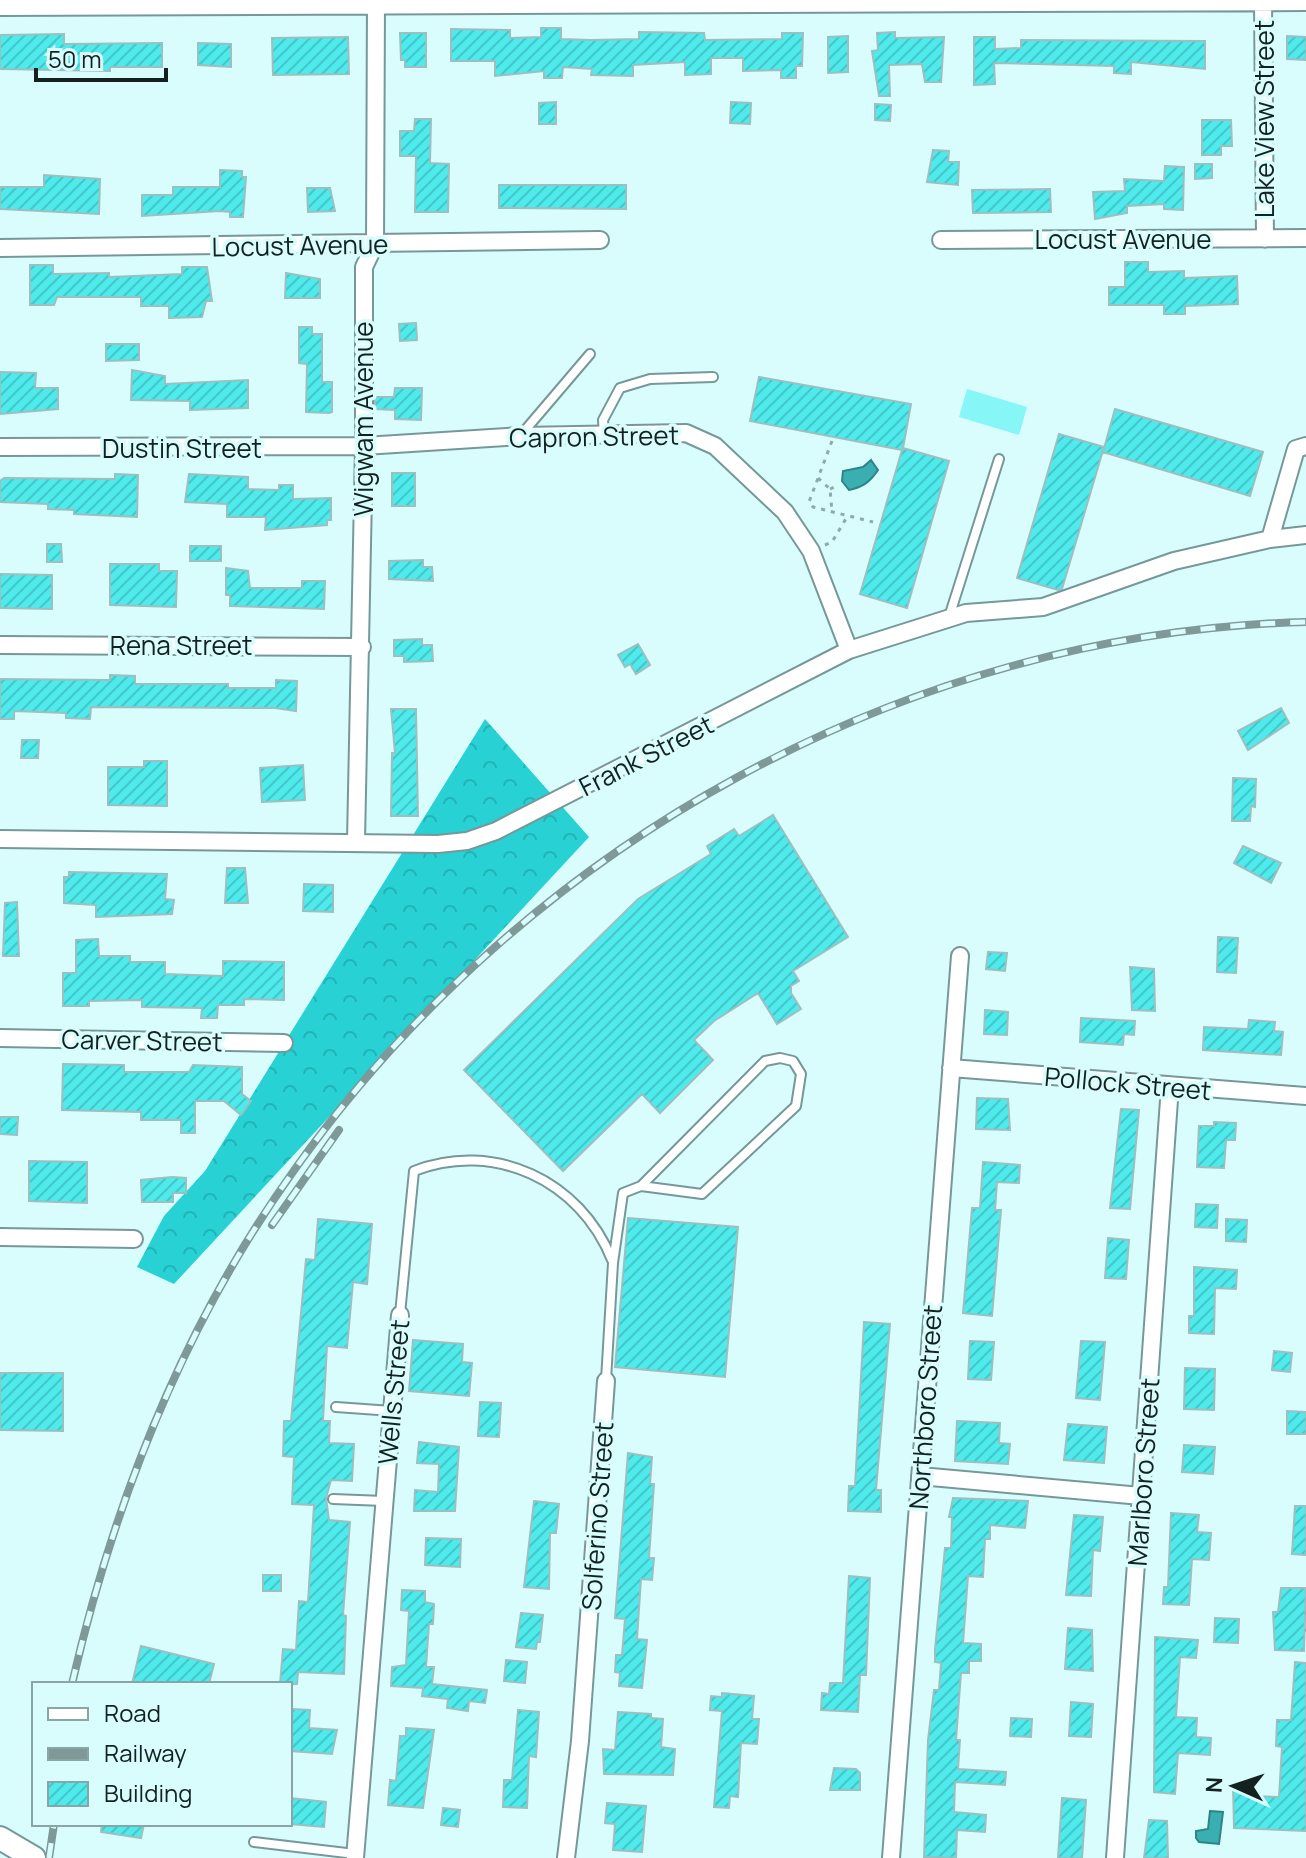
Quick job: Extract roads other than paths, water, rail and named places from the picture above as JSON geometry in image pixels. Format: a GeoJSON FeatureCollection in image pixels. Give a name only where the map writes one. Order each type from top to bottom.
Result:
{"type":"FeatureCollection","features":[{"type":"Feature","properties":{"kind":"main road"},"geometry":{"type":"LineString","coordinates":[[5,1842],[34,1858]]}},
{"type":"Feature","properties":{"kind":"street","name":"Lake View Street"},"geometry":{"type":"LineString","coordinates":[[1263,1],[1265,239]]}},
{"type":"Feature","properties":{"kind":"street"},"geometry":{"type":"LineString","coordinates":[[0,7],[376,2],[1306,2]]}},
{"type":"Feature","properties":{"kind":"street","name":"Wigwam Avenue"},"geometry":{"type":"LineString","coordinates":[[356,841],[362,647],[364,267],[375,244],[376,2]]}},
{"type":"Feature","properties":{"kind":"street","name":"Locust Avenue"},"geometry":{"type":"LineString","coordinates":[[941,240],[1306,238]]}},
{"type":"Feature","properties":{"kind":"street","name":"Locust Avenue"},"geometry":{"type":"LineString","coordinates":[[0,248],[600,240]]}},
{"type":"Feature","properties":{"kind":"street","name":"Capron Street"},"geometry":{"type":"LineString","coordinates":[[364,446],[521,436],[686,433],[725,455],[794,524],[811,551],[849,650]]}},
{"type":"Feature","properties":{"kind":"street","name":"Dustin Street"},"geometry":{"type":"LineString","coordinates":[[0,447],[364,446]]}},
{"type":"Feature","properties":{"kind":"street"},"geometry":{"type":"LineString","coordinates":[[1270,539],[1296,449],[1306,446]]}},
{"type":"Feature","properties":{"kind":"street","name":"Frank Street"},"geometry":{"type":"LineString","coordinates":[[0,839],[447,844],[496,831],[849,650],[966,613],[1043,607],[1174,561],[1270,539],[1306,535]]}},
{"type":"Feature","properties":{"kind":"street","name":"Rena Street"},"geometry":{"type":"LineString","coordinates":[[0,645],[362,647]]}},
{"type":"Feature","properties":{"kind":"street","name":"Northboro Street"},"geometry":{"type":"LineString","coordinates":[[891,1858],[960,956]]}},
{"type":"Feature","properties":{"kind":"street","name":"Carver Street"},"geometry":{"type":"LineString","coordinates":[[0,1038],[284,1043]]}},
{"type":"Feature","properties":{"kind":"street","name":"Pollock Street"},"geometry":{"type":"LineString","coordinates":[[951,1068],[1306,1096]]}},
{"type":"Feature","properties":{"kind":"street","name":"Marlboro Street"},"geometry":{"type":"LineString","coordinates":[[1115,1858],[1170,1086]]}},
{"type":"Feature","properties":{"kind":"street"},"geometry":{"type":"LineString","coordinates":[[0,1237],[134,1239]]}},
{"type":"Feature","properties":{"kind":"street","name":"Wells Street"},"geometry":{"type":"LineString","coordinates":[[355,1856],[400,1315]]}},
{"type":"Feature","properties":{"kind":"street","name":"Solferino Street"},"geometry":{"type":"LineString","coordinates":[[566,1858],[580,1741],[606,1381]]}},
{"type":"Feature","properties":{"kind":"street"},"geometry":{"type":"LineString","coordinates":[[920,1476],[1141,1496]]}},
{"type":"Feature","properties":{"kind":"lane"},"geometry":{"type":"LineString","coordinates":[[521,436],[590,354]]}},
{"type":"Feature","properties":{"kind":"lane"},"geometry":{"type":"LineString","coordinates":[[604,436],[603,420],[610,400],[620,388],[650,379],[713,377]]}},
{"type":"Feature","properties":{"kind":"lane"},"geometry":{"type":"LineString","coordinates":[[949,618],[999,459]]}},
{"type":"Feature","properties":{"kind":"lane","name":"Solferino Street"},"geometry":{"type":"LineString","coordinates":[[606,1381],[613,1263],[623,1193],[641,1186],[765,1061],[780,1058],[793,1061],[801,1074],[796,1106],[702,1194],[641,1186]]}},
{"type":"Feature","properties":{"kind":"lane","name":"Wells Street"},"geometry":{"type":"LineString","coordinates":[[400,1315],[414,1171],[441,1161],[506,1166],[558,1186],[604,1240],[613,1263]]}},
{"type":"Feature","properties":{"kind":"lane"},"geometry":{"type":"LineString","coordinates":[[336,1407],[392,1411]]}},
{"type":"Feature","properties":{"kind":"lane"},"geometry":{"type":"LineString","coordinates":[[333,1499],[384,1501]]}},
{"type":"Feature","properties":{"kind":"lane"},"geometry":{"type":"LineString","coordinates":[[254,1842],[355,1856]]}},
{"type":"Feature","properties":{"kind":"railway"},"geometry":{"type":"LineString","coordinates":[[72,1682],[109,1548],[132,1481],[187,1351],[220,1288],[295,1169],[388,1053],[494,948],[611,856],[737,777],[871,714],[1012,666],[1157,635],[1306,622]]}},
{"type":"Feature","properties":{"kind":"railway"},"geometry":{"type":"LineString","coordinates":[[272,1225],[339,1130]]}},
{"type":"Feature","properties":{"kind":"railway"},"geometry":{"type":"LineString","coordinates":[[49,1858],[54,1826]]}}]}
